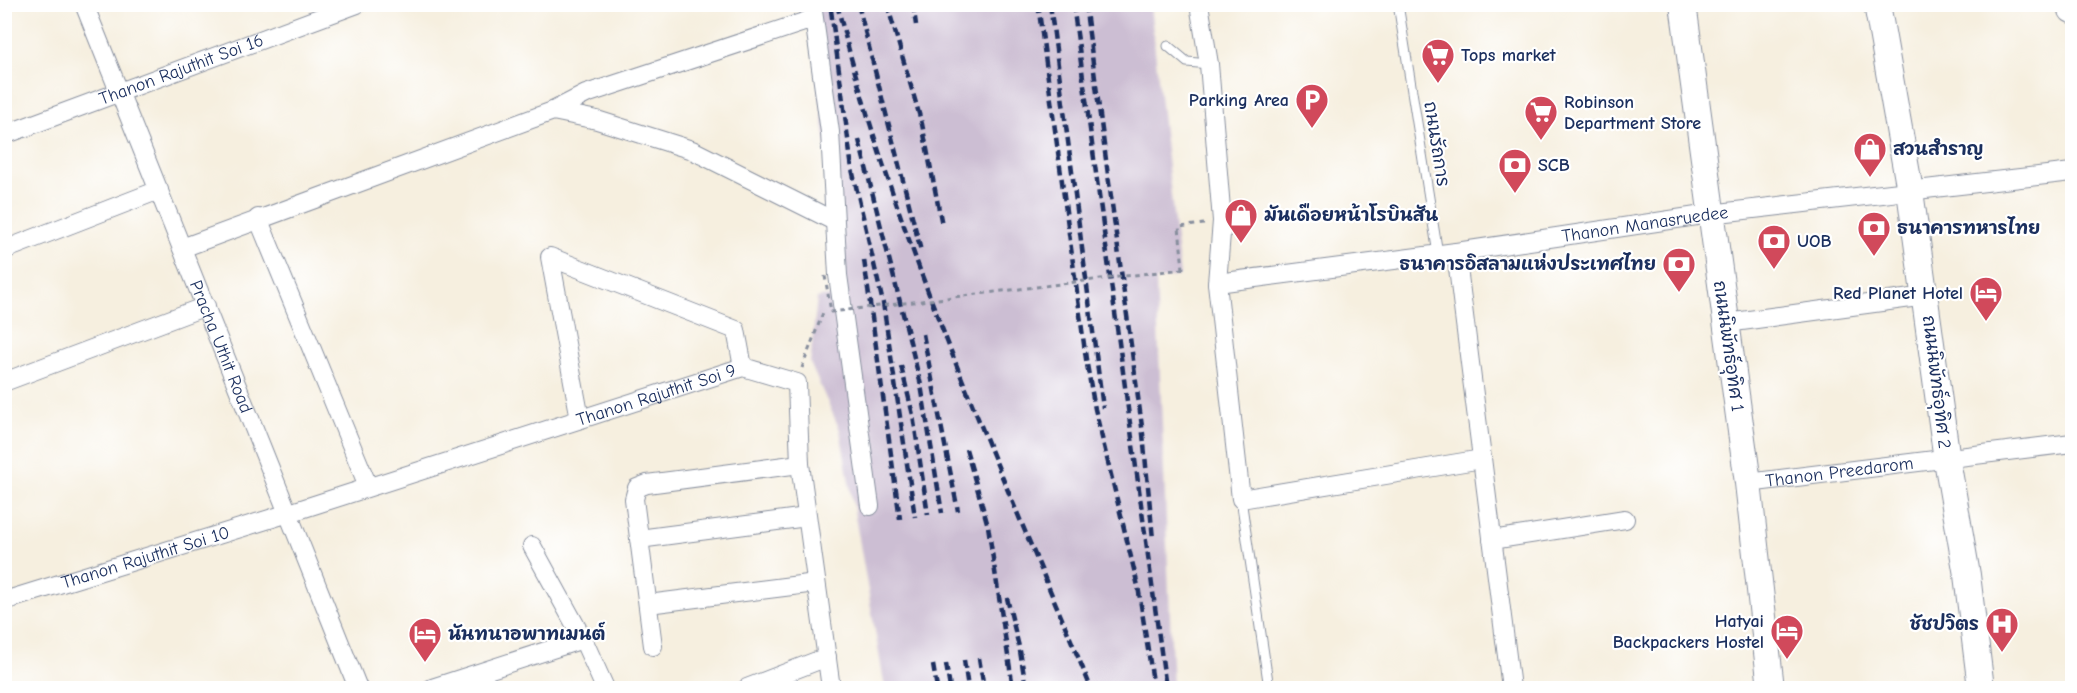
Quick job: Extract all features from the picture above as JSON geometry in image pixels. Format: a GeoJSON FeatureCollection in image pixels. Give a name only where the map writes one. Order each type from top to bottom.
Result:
{"type":"FeatureCollection","features":[{"type":"Feature","properties":{"kind":"street","name":"Pracha Uthit Road"},"geometry":{"type":"LineString","coordinates":[[84,4],[358,688]]}},
{"type":"Feature","properties":{"kind":"street","name":"Thanon Rajuthit Soi 16"},"geometry":{"type":"LineString","coordinates":[[4,135],[357,4]]}},
{"type":"Feature","properties":{"kind":"street"},"geometry":{"type":"LineString","coordinates":[[1199,4],[1209,64],[1222,221],[1217,283],[1241,499],[1482,459]]}},
{"type":"Feature","properties":{"kind":"street","name":"ถนนนิพัทธ์อุทิศ 1"},"geometry":{"type":"LineString","coordinates":[[1683,4],[1748,483],[1771,688]]}},
{"type":"Feature","properties":{"kind":"street","name":"ถนนนิพัทธ์อุทิศ 2"},"geometry":{"type":"LineString","coordinates":[[1877,4],[1911,191],[1947,460],[1967,575],[1981,688]]}},
{"type":"Feature","properties":{"kind":"street"},"geometry":{"type":"LineString","coordinates":[[2072,4],[2073,10]]}},
{"type":"Feature","properties":{"kind":"street"},"geometry":{"type":"LineString","coordinates":[[182,248],[258,218],[553,111],[586,94],[812,12],[830,132],[834,221],[842,305],[870,506]]}},
{"type":"Feature","properties":{"kind":"street"},"geometry":{"type":"LineString","coordinates":[[553,111],[597,120],[692,150],[834,221]]}},
{"type":"Feature","properties":{"kind":"street","name":"Thanon Manasruedee"},"geometry":{"type":"LineString","coordinates":[[1217,283],[1447,253],[1710,214],[2073,172]]}},
{"type":"Feature","properties":{"kind":"street"},"geometry":{"type":"LineString","coordinates":[[4,250],[159,190]]}},
{"type":"Feature","properties":{"kind":"street"},"geometry":{"type":"LineString","coordinates":[[258,218],[368,486]]}},
{"type":"Feature","properties":{"kind":"street"},"geometry":{"type":"LineString","coordinates":[[1447,253],[1482,459],[1512,688]]}},
{"type":"Feature","properties":{"kind":"street"},"geometry":{"type":"LineString","coordinates":[[580,419],[550,257],[736,330],[743,367]]}},
{"type":"Feature","properties":{"kind":"street"},"geometry":{"type":"LineString","coordinates":[[1727,323],[1926,296]]}},
{"type":"Feature","properties":{"kind":"street"},"geometry":{"type":"LineString","coordinates":[[4,382],[206,306]]}},
{"type":"Feature","properties":{"kind":"street","name":"Thanon Rajuthit Soi 9"},"geometry":{"type":"LineString","coordinates":[[289,513],[743,367],[797,383]]}},
{"type":"Feature","properties":{"kind":"street"},"geometry":{"type":"LineString","coordinates":[[797,383],[800,464],[831,688]]}},
{"type":"Feature","properties":{"kind":"street","name":"Thanon Preedarom"},"geometry":{"type":"LineString","coordinates":[[1748,483],[2073,443]]}},
{"type":"Feature","properties":{"kind":"street"},"geometry":{"type":"LineString","coordinates":[[653,646],[634,499],[635,492],[642,486],[800,464]]}},
{"type":"Feature","properties":{"kind":"street","name":"Thanon Rajuthit Soi 10"},"geometry":{"type":"LineString","coordinates":[[4,601],[289,513]]}},
{"type":"Feature","properties":{"kind":"street"},"geometry":{"type":"LineString","coordinates":[[639,539],[807,517]]}},
{"type":"Feature","properties":{"kind":"street"},"geometry":{"type":"LineString","coordinates":[[1492,540],[1625,519]]}},
{"type":"Feature","properties":{"kind":"street"},"geometry":{"type":"LineString","coordinates":[[532,546],[583,639],[605,688]]}},
{"type":"Feature","properties":{"kind":"street"},"geometry":{"type":"LineString","coordinates":[[648,604],[816,582]]}},
{"type":"Feature","properties":{"kind":"street"},"geometry":{"type":"LineString","coordinates":[[432,688],[583,639]]}},
{"type":"Feature","properties":{"kind":"street"},"geometry":{"type":"LineString","coordinates":[[747,688],[827,657]]}},
{"type":"Feature","properties":{"kind":"lane","name":"ถนนรัถการ"},"geometry":{"type":"LineString","coordinates":[[1398,4],[1447,253]]}},
{"type":"Feature","properties":{"kind":"lane"},"geometry":{"type":"LineString","coordinates":[[1168,46],[1187,62],[1209,64]]}},
{"type":"Feature","properties":{"kind":"lane"},"geometry":{"type":"LineString","coordinates":[[1241,499],[1269,688]]}},
{"type":"Feature","properties":{"kind":"path"},"geometry":{"type":"LineString","coordinates":[[825,276],[831,312],[1183,268],[1179,227],[1222,221]]}},
{"type":"Feature","properties":{"kind":"path"},"geometry":{"type":"LineString","coordinates":[[797,383],[825,308],[842,305]]}},
{"type":"Feature","properties":{"kind":"shaded area"},"geometry":{"type":"Polygon","coordinates":[[[808,5],[1150,5],[1180,276],[1156,280],[1173,688],[885,688],[840,430],[810,363],[817,298],[845,293],[808,5]]]}},
{"type":"Feature","properties":{"kind":"railway"},"geometry":{"type":"LineString","coordinates":[[837,4],[861,92],[918,266],[985,436],[1091,688]]}},
{"type":"Feature","properties":{"kind":"railway"},"geometry":{"type":"LineString","coordinates":[[858,4],[921,251]]}},
{"type":"Feature","properties":{"kind":"railway"},"geometry":{"type":"LineString","coordinates":[[887,4],[922,124],[942,225]]}},
{"type":"Feature","properties":{"kind":"railway"},"geometry":{"type":"LineString","coordinates":[[913,4],[916,25]]}},
{"type":"Feature","properties":{"kind":"railway"},"geometry":{"type":"LineString","coordinates":[[1038,4],[1086,359],[1095,409],[1138,586],[1154,688]]}},
{"type":"Feature","properties":{"kind":"railway"},"geometry":{"type":"LineString","coordinates":[[1050,4],[1103,408]]}},
{"type":"Feature","properties":{"kind":"railway"},"geometry":{"type":"LineString","coordinates":[[1073,4],[1166,688]]}},
{"type":"Feature","properties":{"kind":"railway"},"geometry":{"type":"LineString","coordinates":[[1085,4],[1143,434],[1153,539]]}},
{"type":"Feature","properties":{"kind":"railway"},"geometry":{"type":"LineString","coordinates":[[831,10],[852,169],[883,303],[915,517]]}},
{"type":"Feature","properties":{"kind":"railway"},"geometry":{"type":"LineString","coordinates":[[859,140],[921,385],[942,513]]}},
{"type":"Feature","properties":{"kind":"railway"},"geometry":{"type":"LineString","coordinates":[[864,260],[900,519]]}},
{"type":"Feature","properties":{"kind":"railway"},"geometry":{"type":"LineString","coordinates":[[923,334],[958,511]]}},
{"type":"Feature","properties":{"kind":"railway"},"geometry":{"type":"LineString","coordinates":[[901,366],[913,415],[928,515]]}},
{"type":"Feature","properties":{"kind":"railway"},"geometry":{"type":"LineString","coordinates":[[966,449],[988,526],[1013,688]]}},
{"type":"Feature","properties":{"kind":"railway"},"geometry":{"type":"LineString","coordinates":[[1007,598],[1026,688]]}},
{"type":"Feature","properties":{"kind":"railway"},"geometry":{"type":"LineString","coordinates":[[979,658],[984,688]]}},
{"type":"Feature","properties":{"kind":"railway"},"geometry":{"type":"LineString","coordinates":[[964,660],[968,688]]}},
{"type":"Feature","properties":{"kind":"railway"},"geometry":{"type":"LineString","coordinates":[[946,664],[950,688]]}},
{"type":"Feature","properties":{"kind":"railway"},"geometry":{"type":"LineString","coordinates":[[933,665],[937,688]]}},
{"type":"Feature","properties":{"kind":"place","name":"Tops market"},"geometry":{"type":"Point","coordinates":[1438,84]}},
{"type":"Feature","properties":{"kind":"place","name":"Parking Area"},"geometry":{"type":"Point","coordinates":[1312,129]}},
{"type":"Feature","properties":{"kind":"place","name":"Robinson Department Store"},"geometry":{"type":"Point","coordinates":[1541,141]}},
{"type":"Feature","properties":{"kind":"place","name":"สวนสำราญ"},"geometry":{"type":"Point","coordinates":[1870,178]}},
{"type":"Feature","properties":{"kind":"place","name":"SCB"},"geometry":{"type":"Point","coordinates":[1515,194]}},
{"type":"Feature","properties":{"kind":"place","name":"มันเดือยหน้าโรบินสัน"},"geometry":{"type":"Point","coordinates":[1241,244]}},
{"type":"Feature","properties":{"kind":"place","name":"ธนาคารทหารไทย"},"geometry":{"type":"Point","coordinates":[1874,257]}},
{"type":"Feature","properties":{"kind":"place","name":"UOB"},"geometry":{"type":"Point","coordinates":[1774,270]}},
{"type":"Feature","properties":{"kind":"place","name":"ธนาคารอิสลามแห่งประเทศไทย"},"geometry":{"type":"Point","coordinates":[1679,293]}},
{"type":"Feature","properties":{"kind":"place","name":"Red Planet Hotel"},"geometry":{"type":"Point","coordinates":[1986,322]}},
{"type":"Feature","properties":{"kind":"place","name":"ชัชปวิตร"},"geometry":{"type":"Point","coordinates":[2002,653]}},
{"type":"Feature","properties":{"kind":"place","name":"Hatyai Backpackers Hostel"},"geometry":{"type":"Point","coordinates":[1787,660]}},
{"type":"Feature","properties":{"kind":"place","name":"นันทนาอพาทเมนต์"},"geometry":{"type":"Point","coordinates":[425,663]}}]}
